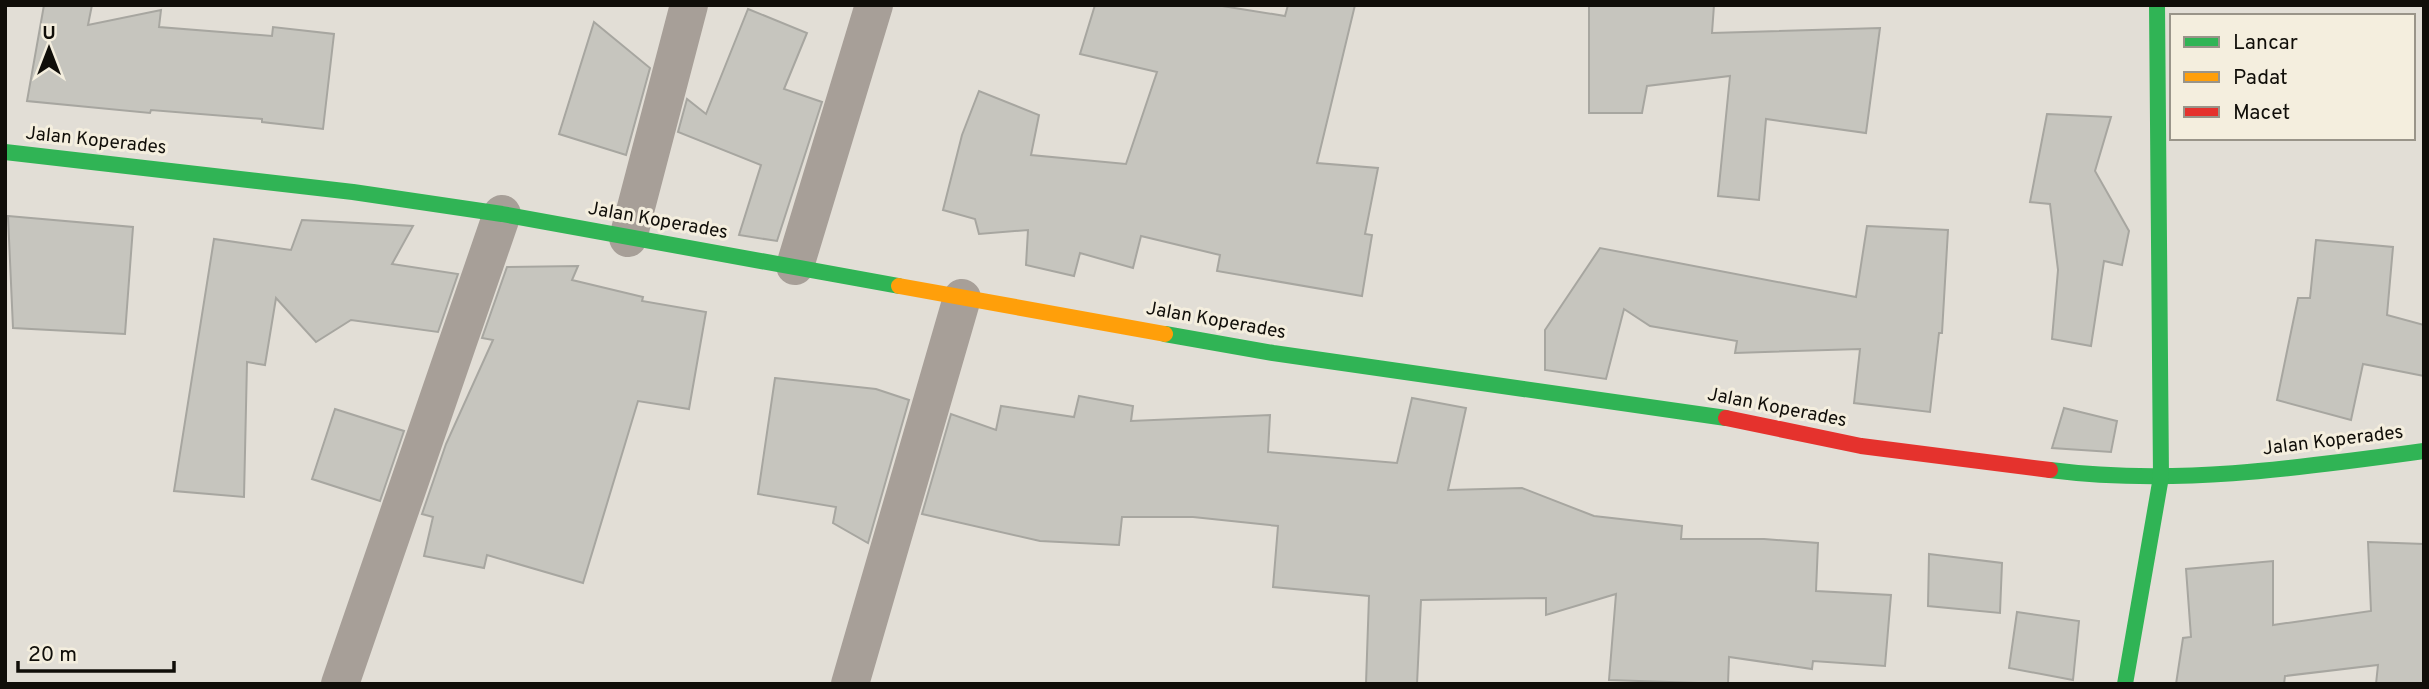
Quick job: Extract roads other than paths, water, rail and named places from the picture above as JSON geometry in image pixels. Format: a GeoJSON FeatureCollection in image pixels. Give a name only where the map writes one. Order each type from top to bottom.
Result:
{"type":"FeatureCollection","features":[{"type":"Feature","properties":{"kind":"street"},"geometry":{"type":"LineString","coordinates":[[628,238],[689,5]]}},
{"type":"Feature","properties":{"kind":"street"},"geometry":{"type":"LineString","coordinates":[[795,267],[874,5]]}},
{"type":"Feature","properties":{"kind":"street"},"geometry":{"type":"LineString","coordinates":[[2124,684],[2161,477],[2157,5]]}},
{"type":"Feature","properties":{"kind":"street","name":"Jalan Koperades"},"geometry":{"type":"LineString","coordinates":[[5,152],[353,192],[502,214],[1273,353],[1752,422],[1861,446],[2058,471],[2161,477],[2276,471],[2424,451]]}},
{"type":"Feature","properties":{"kind":"street"},"geometry":{"type":"LineString","coordinates":[[340,684],[502,214]]}},
{"type":"Feature","properties":{"kind":"street"},"geometry":{"type":"LineString","coordinates":[[850,684],[962,298]]}}]}
